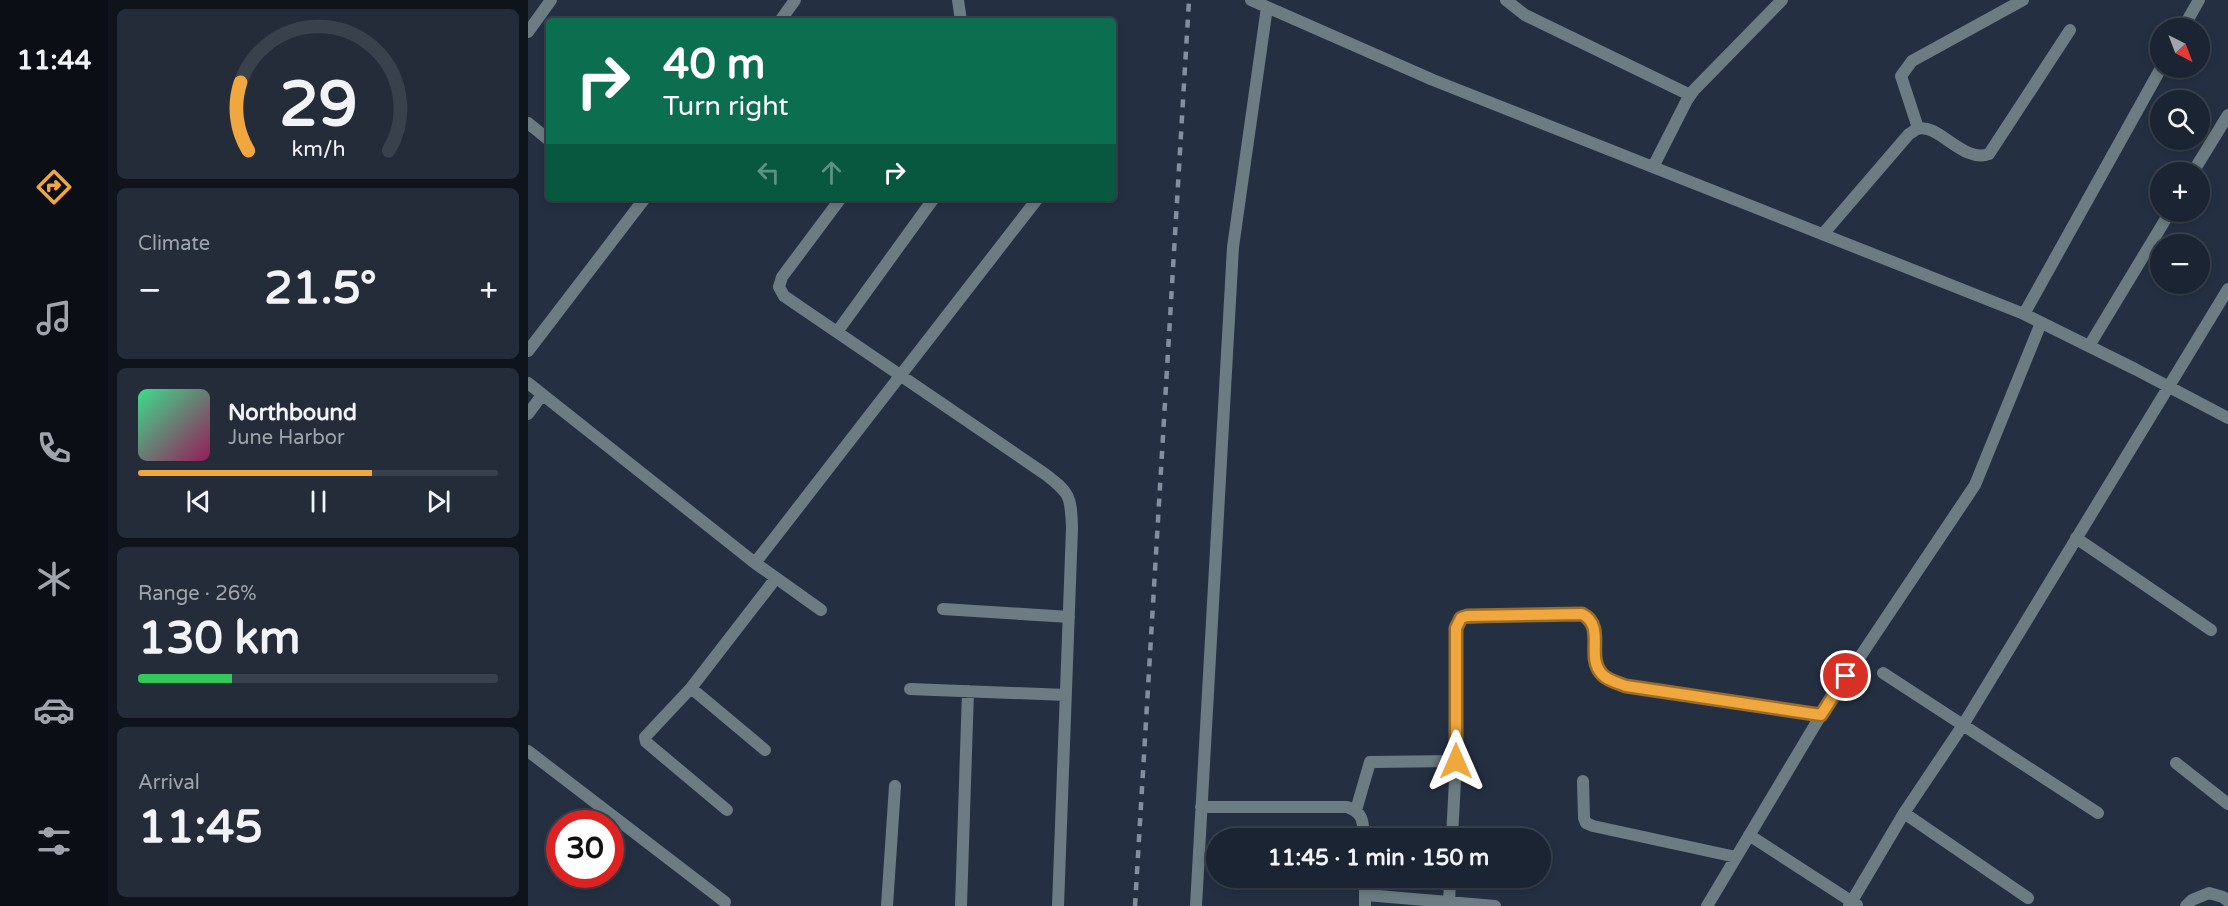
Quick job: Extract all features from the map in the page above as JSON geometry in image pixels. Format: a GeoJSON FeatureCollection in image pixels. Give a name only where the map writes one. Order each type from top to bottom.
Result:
{"type":"FeatureCollection","features":[{"type":"Feature","properties":{"kind":"street"},"geometry":{"type":"LineString","coordinates":[[528,32],[551,0]]}},
{"type":"Feature","properties":{"kind":"street"},"geometry":{"type":"LineString","coordinates":[[782,18],[795,0]]}},
{"type":"Feature","properties":{"kind":"street"},"geometry":{"type":"LineString","coordinates":[[958,0],[961,18]]}},
{"type":"Feature","properties":{"kind":"street"},"geometry":{"type":"LineString","coordinates":[[1251,0],[1433,80],[2024,314],[2228,418]]}},
{"type":"Feature","properties":{"kind":"street"},"geometry":{"type":"LineString","coordinates":[[1506,0],[1525,15],[1690,95]]}},
{"type":"Feature","properties":{"kind":"street"},"geometry":{"type":"LineString","coordinates":[[1653,167],[1690,95],[1782,0]]}},
{"type":"Feature","properties":{"kind":"street"},"geometry":{"type":"LineString","coordinates":[[1918,128],[1902,76],[1906,66],[1912,60],[2024,0]]}},
{"type":"Feature","properties":{"kind":"street"},"geometry":{"type":"LineString","coordinates":[[2189,18],[2199,0]]}},
{"type":"Feature","properties":{"kind":"street"},"geometry":{"type":"LineString","coordinates":[[1196,906],[1233,247],[1267,7]]}},
{"type":"Feature","properties":{"kind":"street"},"geometry":{"type":"LineString","coordinates":[[1823,234],[1909,134],[1918,128],[1927,128],[1972,155],[1981,157],[1989,154],[2070,30]]}},
{"type":"Feature","properties":{"kind":"street"},"geometry":{"type":"LineString","coordinates":[[2024,314],[2155,78]]}},
{"type":"Feature","properties":{"kind":"street"},"geometry":{"type":"LineString","coordinates":[[2199,162],[2228,115]]}},
{"type":"Feature","properties":{"kind":"street"},"geometry":{"type":"LineString","coordinates":[[528,123],[546,138]]}},
{"type":"Feature","properties":{"kind":"street"},"geometry":{"type":"LineString","coordinates":[[528,351],[643,201]]}},
{"type":"Feature","properties":{"kind":"street"},"geometry":{"type":"LineString","coordinates":[[839,201],[782,277],[779,287],[784,296],[1064,488],[1071,504],[1058,906]]}},
{"type":"Feature","properties":{"kind":"street"},"geometry":{"type":"LineString","coordinates":[[837,332],[932,201]]}},
{"type":"Feature","properties":{"kind":"street"},"geometry":{"type":"LineString","coordinates":[[755,563],[1036,201]]}},
{"type":"Feature","properties":{"kind":"street"},"geometry":{"type":"LineString","coordinates":[[2089,346],[2164,222]]}},
{"type":"Feature","properties":{"kind":"street"},"geometry":{"type":"LineString","coordinates":[[1749,835],[1853,905],[1904,813],[1963,725],[2228,289]]}},
{"type":"Feature","properties":{"kind":"street"},"geometry":{"type":"LineString","coordinates":[[1707,906],[1821,715],[1975,485],[2041,324]]}},
{"type":"Feature","properties":{"kind":"street"},"geometry":{"type":"LineString","coordinates":[[528,383],[755,563],[821,610]]}},
{"type":"Feature","properties":{"kind":"street"},"geometry":{"type":"LineString","coordinates":[[528,414],[542,395]]}},
{"type":"Feature","properties":{"kind":"street"},"geometry":{"type":"LineString","coordinates":[[2076,538],[2211,630]]}},
{"type":"Feature","properties":{"kind":"street"},"geometry":{"type":"LineString","coordinates":[[727,810],[646,742],[647,734],[691,688],[776,578]]}},
{"type":"Feature","properties":{"kind":"street"},"geometry":{"type":"LineString","coordinates":[[943,609],[1069,617]]}},
{"type":"Feature","properties":{"kind":"street"},"geometry":{"type":"LineString","coordinates":[[1453,828],[1456,761],[1456,628],[1461,618],[1467,616],[1582,614],[1590,618],[1594,624],[1596,664],[1601,674],[1611,680],[1626,686],[1821,715]]}},
{"type":"Feature","properties":{"kind":"street"},"geometry":{"type":"LineString","coordinates":[[1883,673],[2098,813]]}},
{"type":"Feature","properties":{"kind":"street"},"geometry":{"type":"LineString","coordinates":[[691,688],[765,750]]}},
{"type":"Feature","properties":{"kind":"street"},"geometry":{"type":"LineString","coordinates":[[910,689],[1066,695]]}},
{"type":"Feature","properties":{"kind":"street"},"geometry":{"type":"LineString","coordinates":[[961,906],[968,691]]}},
{"type":"Feature","properties":{"kind":"street"},"geometry":{"type":"LineString","coordinates":[[528,751],[725,902]]}},
{"type":"Feature","properties":{"kind":"street"},"geometry":{"type":"LineString","coordinates":[[1356,810],[1370,762],[1456,761]]}},
{"type":"Feature","properties":{"kind":"street"},"geometry":{"type":"LineString","coordinates":[[2175,763],[2228,804]]}},
{"type":"Feature","properties":{"kind":"street"},"geometry":{"type":"LineString","coordinates":[[1583,781],[1586,823],[1736,856]]}},
{"type":"Feature","properties":{"kind":"street"},"geometry":{"type":"LineString","coordinates":[[887,906],[894,786]]}},
{"type":"Feature","properties":{"kind":"street"},"geometry":{"type":"LineString","coordinates":[[1202,807],[1347,807],[1356,810],[1362,816],[1363,828]]}},
{"type":"Feature","properties":{"kind":"street"},"geometry":{"type":"LineString","coordinates":[[1904,813],[2028,898]]}},
{"type":"Feature","properties":{"kind":"street"},"geometry":{"type":"LineString","coordinates":[[1449,904],[1450,888]]}},
{"type":"Feature","properties":{"kind":"street"},"geometry":{"type":"LineString","coordinates":[[2186,906],[2192,900],[2209,893],[2228,901]]}},
{"type":"Feature","properties":{"kind":"street"},"geometry":{"type":"LineString","coordinates":[[1365,901],[1495,906]]}},
{"type":"Feature","properties":{"kind":"railway"},"geometry":{"type":"LineString","coordinates":[[1135,906],[1189,0]]}},
{"type":"Feature","properties":{"kind":"route"},"geometry":{"type":"LineString","coordinates":[[1456,761],[1456,628],[1461,618],[1467,616],[1582,614],[1590,618],[1594,624],[1596,664],[1601,674],[1626,686],[1821,715],[1846,676]]}}]}
